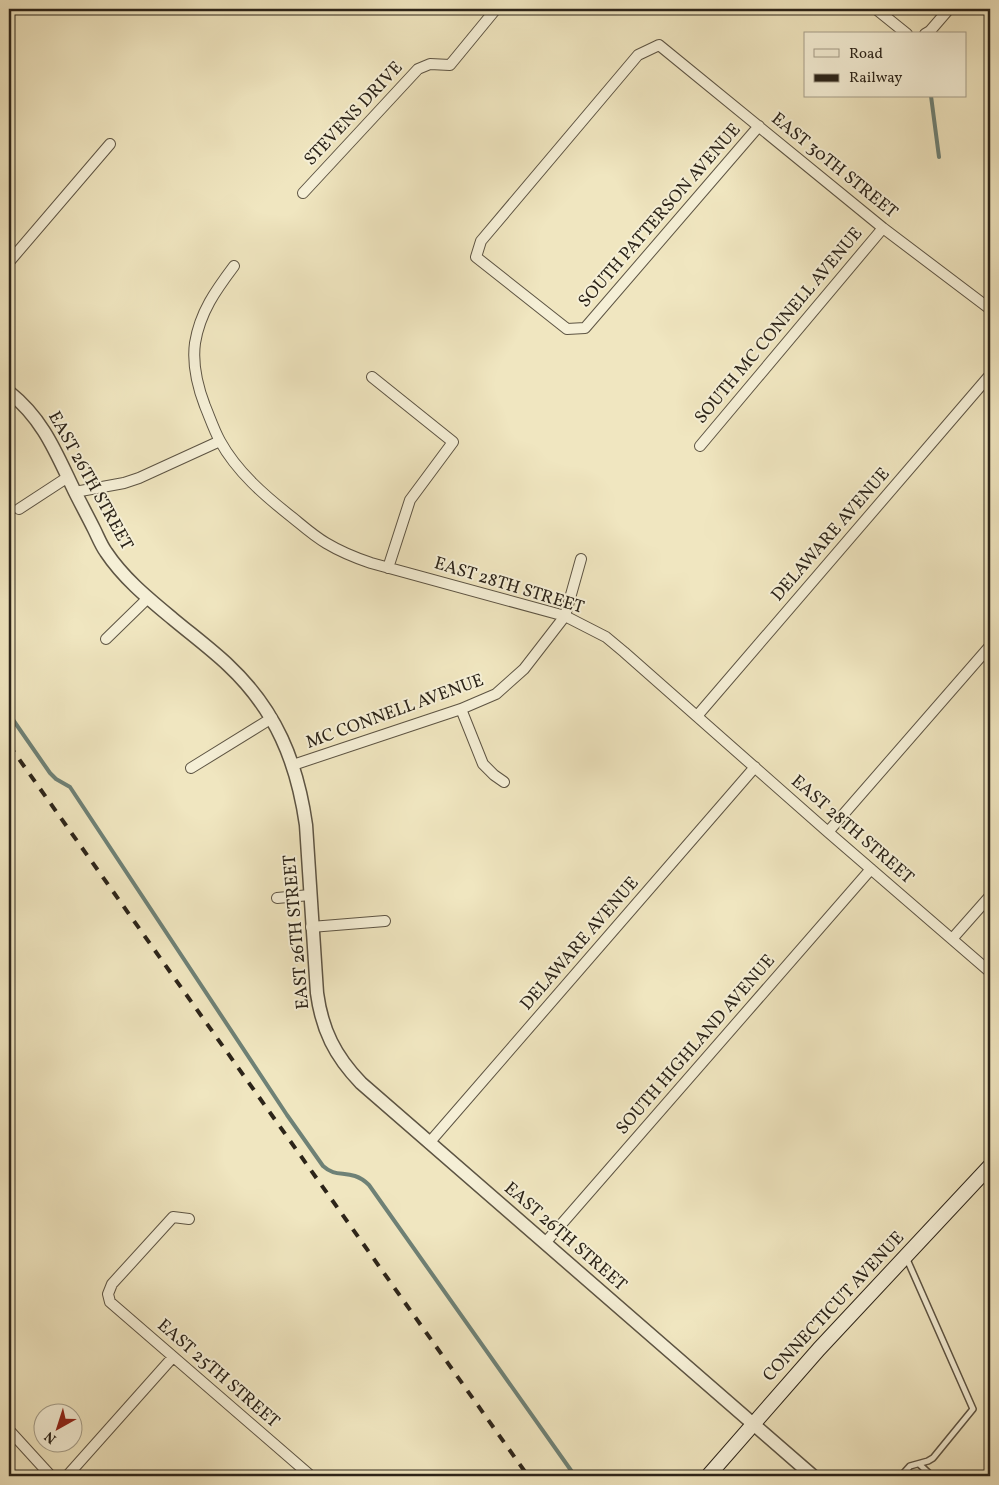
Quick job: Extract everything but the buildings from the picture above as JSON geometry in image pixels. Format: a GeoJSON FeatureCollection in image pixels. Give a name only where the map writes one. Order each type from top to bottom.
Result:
{"type":"FeatureCollection","features":[{"type":"Feature","properties":{"kind":"main road","name":"CONNECTICUT AVENUE"},"geometry":{"type":"LineString","coordinates":[[708,1476],[818,1349],[990,1166]]}},
{"type":"Feature","properties":{"kind":"street","name":"STEVENS DRIVE"},"geometry":{"type":"LineString","coordinates":[[303,193],[418,70],[430,64],[450,65],[496,9]]}},
{"type":"Feature","properties":{"kind":"street"},"geometry":{"type":"LineString","coordinates":[[876,9],[905,32]]}},
{"type":"Feature","properties":{"kind":"street"},"geometry":{"type":"LineString","coordinates":[[928,32],[949,9]]}},
{"type":"Feature","properties":{"kind":"street","name":"EAST 30TH STREET"},"geometry":{"type":"LineString","coordinates":[[585,328],[567,329],[476,257],[481,241],[638,55],[659,45],[883,228],[990,309]]}},
{"type":"Feature","properties":{"kind":"street","name":"SOUTH PATTERSON AVENUE"},"geometry":{"type":"LineString","coordinates":[[585,328],[759,126]]}},
{"type":"Feature","properties":{"kind":"street"},"geometry":{"type":"LineString","coordinates":[[9,262],[110,144]]}},
{"type":"Feature","properties":{"kind":"street","name":"SOUTH MC CONNELL AVENUE"},"geometry":{"type":"LineString","coordinates":[[700,446],[883,228]]}},
{"type":"Feature","properties":{"kind":"street","name":"EAST 28TH STREET"},"geometry":{"type":"LineString","coordinates":[[234,266],[215,292],[205,309],[198,327],[194,351],[195,373],[220,441],[242,472],[265,495],[308,530],[349,555],[388,568],[565,616],[606,638],[990,972]]}},
{"type":"Feature","properties":{"kind":"street","name":"DELAWARE AVENUE"},"geometry":{"type":"LineString","coordinates":[[697,716],[990,375]]}},
{"type":"Feature","properties":{"kind":"street"},"geometry":{"type":"LineString","coordinates":[[372,377],[453,442],[410,500],[388,568]]}},
{"type":"Feature","properties":{"kind":"street","name":"EAST 26TH STREET"},"geometry":{"type":"LineString","coordinates":[[9,392],[37,419],[49,438],[74,492],[106,552],[125,576],[148,598],[229,666],[252,691],[272,718],[293,765],[302,801],[306,825],[319,1012],[327,1035],[338,1056],[361,1083],[813,1476]]}},
{"type":"Feature","properties":{"kind":"street"},"geometry":{"type":"LineString","coordinates":[[74,492],[124,483],[139,478],[220,441]]}},
{"type":"Feature","properties":{"kind":"street"},"geometry":{"type":"LineString","coordinates":[[18,509],[68,477]]}},
{"type":"Feature","properties":{"kind":"street","name":"MC CONNELL AVENUE"},"geometry":{"type":"LineString","coordinates":[[293,765],[461,709],[496,694],[524,669],[565,616],[581,560]]}},
{"type":"Feature","properties":{"kind":"street"},"geometry":{"type":"LineString","coordinates":[[106,639],[148,598]]}},
{"type":"Feature","properties":{"kind":"street"},"geometry":{"type":"LineString","coordinates":[[828,832],[990,646]]}},
{"type":"Feature","properties":{"kind":"street"},"geometry":{"type":"LineString","coordinates":[[461,709],[483,764],[504,782]]}},
{"type":"Feature","properties":{"kind":"street"},"geometry":{"type":"LineString","coordinates":[[191,768],[272,718]]}},
{"type":"Feature","properties":{"kind":"street","name":"DELAWARE AVENUE"},"geometry":{"type":"LineString","coordinates":[[429,1143],[755,767]]}},
{"type":"Feature","properties":{"kind":"street","name":"SOUTH HIGHLAND AVENUE"},"geometry":{"type":"LineString","coordinates":[[545,1243],[871,869]]}},
{"type":"Feature","properties":{"kind":"street"},"geometry":{"type":"LineString","coordinates":[[277,898],[310,895]]}},
{"type":"Feature","properties":{"kind":"street"},"geometry":{"type":"LineString","coordinates":[[952,939],[990,896]]}},
{"type":"Feature","properties":{"kind":"street"},"geometry":{"type":"LineString","coordinates":[[312,927],[385,921]]}},
{"type":"Feature","properties":{"kind":"street","name":"EAST 25TH STREET"},"geometry":{"type":"LineString","coordinates":[[189,1219],[173,1217],[112,1284],[108,1294],[110,1302],[312,1476]]}},
{"type":"Feature","properties":{"kind":"street"},"geometry":{"type":"LineString","coordinates":[[67,1476],[173,1357]]}},
{"type":"Feature","properties":{"kind":"street"},"geometry":{"type":"LineString","coordinates":[[9,1430],[51,1476]]}},
{"type":"Feature","properties":{"kind":"lane"},"geometry":{"type":"LineString","coordinates":[[901,1476],[910,1466],[932,1458],[973,1409],[906,1256]]}},
{"type":"Feature","properties":{"kind":"lane"},"geometry":{"type":"LineString","coordinates":[[919,1464],[932,1476]]}},
{"type":"Feature","properties":{"kind":"waterway"},"geometry":{"type":"LineString","coordinates":[[931,98],[939,157]]}},
{"type":"Feature","properties":{"kind":"waterway"},"geometry":{"type":"LineString","coordinates":[[9,714],[50,773],[70,787],[287,1115],[323,1166],[335,1173],[357,1177],[369,1185],[575,1476]]}},
{"type":"Feature","properties":{"kind":"railway"},"geometry":{"type":"LineString","coordinates":[[9,745],[528,1476]]}}]}
